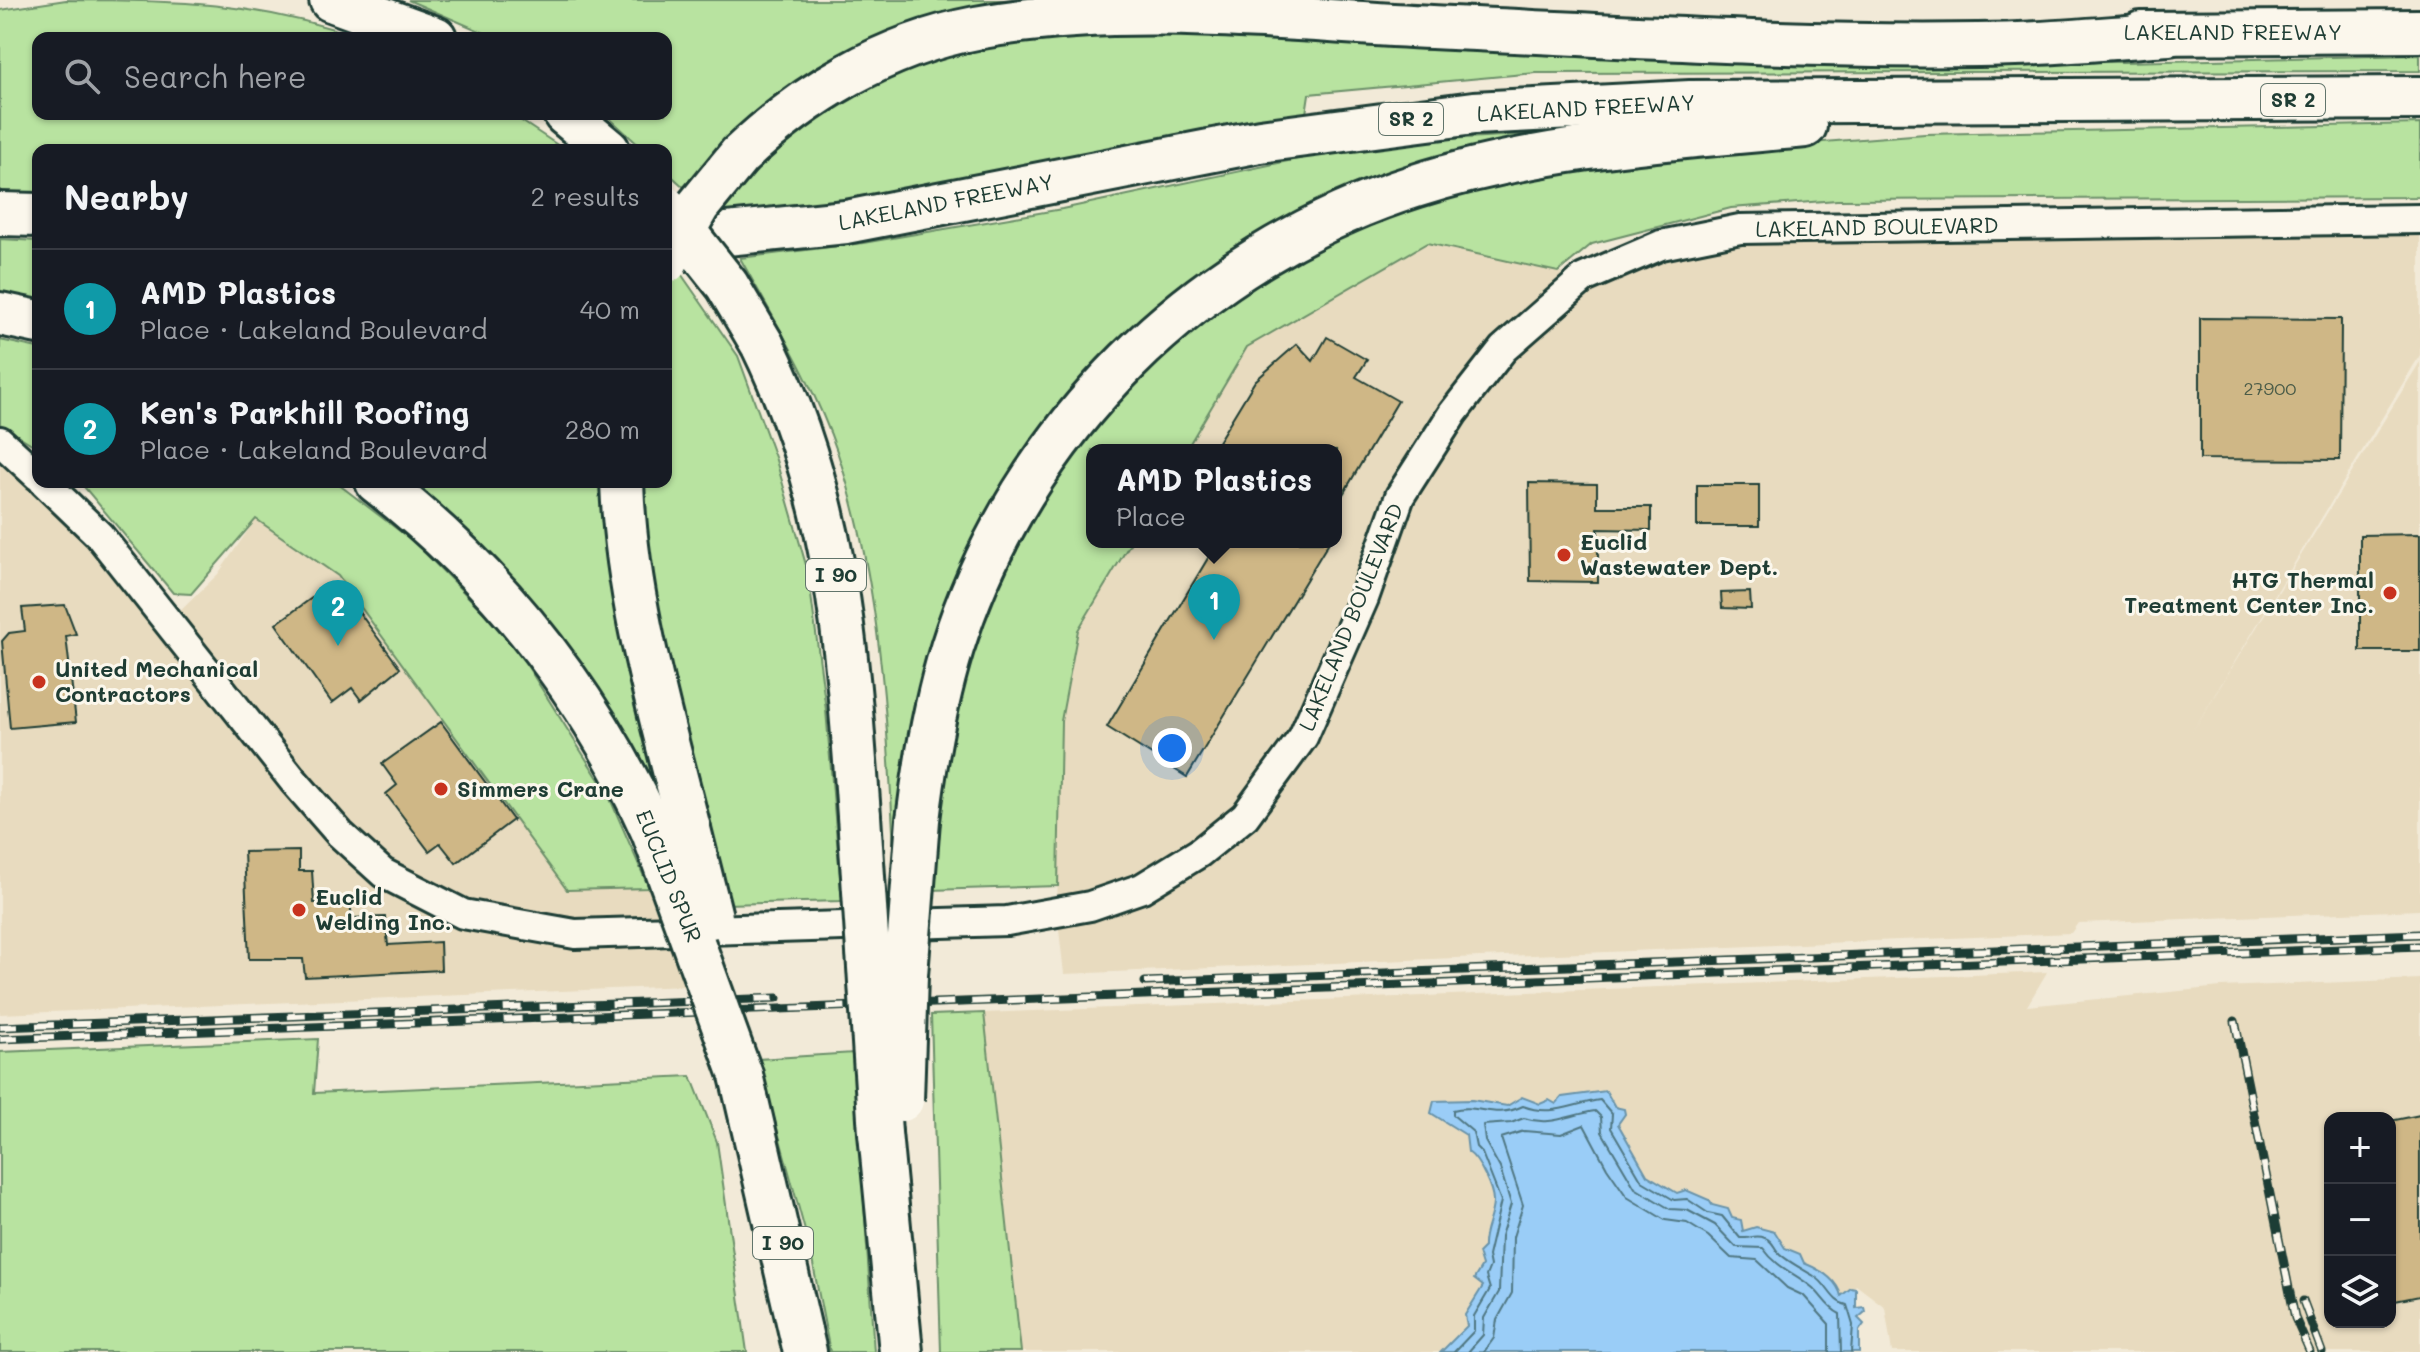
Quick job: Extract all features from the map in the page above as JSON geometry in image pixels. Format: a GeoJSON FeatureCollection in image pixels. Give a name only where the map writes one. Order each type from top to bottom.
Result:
{"type":"FeatureCollection","features":[{"type":"Feature","properties":{"kind":"highway"},"geometry":{"type":"LineString","coordinates":[[331,0],[419,32]]}},
{"type":"Feature","properties":{"kind":"highway","name":"LAKELAND FREEWAY"},"geometry":{"type":"LineString","coordinates":[[1374,0],[1543,15],[1674,22],[2169,34],[2420,31]]}},
{"type":"Feature","properties":{"kind":"highway"},"geometry":{"type":"LineString","coordinates":[[672,252],[698,206],[739,156],[788,113],[872,63],[961,31],[1050,18],[1166,15],[1826,44],[1980,46],[2169,34]]}},
{"type":"Feature","properties":{"kind":"highway","name":"LAKELAND FREEWAY"},"geometry":{"type":"LineString","coordinates":[[672,240],[732,236],[860,220],[1260,141],[1474,113],[1721,102],[2012,98],[2166,102],[2420,98]]}},
{"type":"Feature","properties":{"kind":"highway"},"geometry":{"type":"LineString","coordinates":[[891,1131],[918,820],[932,726],[953,646],[985,566],[1022,495],[1089,401],[1122,364],[1187,308],[1259,258],[1373,201],[1454,175],[1544,155],[1826,124],[2016,115],[2166,102]]}},
{"type":"Feature","properties":{"kind":"highway"},"geometry":{"type":"LineString","coordinates":[[0,214],[32,215]]}},
{"type":"Feature","properties":{"kind":"highway","name":"I 90"},"geometry":{"type":"LineString","coordinates":[[672,216],[727,285],[762,344],[797,428],[830,537],[848,660],[859,816],[891,1131],[900,1342]]}},
{"type":"Feature","properties":{"kind":"highway"},"geometry":{"type":"LineString","coordinates":[[0,314],[32,321]]}},
{"type":"Feature","properties":{"kind":"highway","name":"EUCLID SPUR"},"geometry":{"type":"LineString","coordinates":[[384,488],[461,554],[536,637],[671,831]]}},
{"type":"Feature","properties":{"kind":"highway"},"geometry":{"type":"LineString","coordinates":[[622,488],[626,538],[671,831]]}},
{"type":"Feature","properties":{"kind":"highway","name":"I 90"},"geometry":{"type":"LineString","coordinates":[[671,831],[728,982],[741,1075],[805,1352]]}},
{"type":"Feature","properties":{"kind":"street","name":"LAKELAND BOULEVARD"},"geometry":{"type":"LineString","coordinates":[[50,488],[99,535],[293,780],[340,834],[383,873],[463,914],[575,934],[1007,921],[1090,906],[1142,888],[1199,853],[1245,816],[1303,737],[1364,598],[1400,496],[1445,425],[1503,349],[1584,278],[1661,245],[1740,229],[2420,219]]}},
{"type":"Feature","properties":{"kind":"street"},"geometry":{"type":"LineString","coordinates":[[0,441],[32,470]]}},
{"type":"Feature","properties":{"kind":"shaded area"},"geometry":{"type":"Polygon","coordinates":[[[2420,219],[2420,355],[2191,734],[2420,362],[2420,910],[2078,923],[2071,933],[1064,974],[1057,912],[1061,721],[1078,630],[1127,548],[1342,548],[1342,444],[1190,444],[1247,347],[1427,243],[1583,278],[1661,245],[2420,219]]]}},
{"type":"Feature","properties":{"kind":"shaded area"},"geometry":{"type":"Polygon","coordinates":[[[0,441],[32,476],[32,488],[43,488],[168,623],[218,574],[256,519],[339,576],[567,890],[675,888],[710,985],[0,1014],[0,441]]]}},
{"type":"Feature","properties":{"kind":"shaded area"},"geometry":{"type":"Polygon","coordinates":[[[2047,972],[2027,1006],[2221,987],[2420,979],[2420,1352],[1892,1352],[1885,1307],[1856,1285],[1815,1352],[1021,1352],[984,1013],[2047,972]]]}},
{"type":"Feature","properties":{"kind":"green space"},"geometry":{"type":"Polygon","coordinates":[[[66,0],[179,3],[250,10],[342,32],[32,32],[32,120],[520,120],[556,144],[32,144],[32,200],[0,198],[0,10],[66,0]]]}},
{"type":"Feature","properties":{"kind":"green space"},"geometry":{"type":"Polygon","coordinates":[[[408,0],[1106,0],[930,28],[846,55],[807,75],[771,101],[686,189],[672,176],[672,144],[638,144],[612,120],[672,120],[672,32],[482,32],[408,0]]]}},
{"type":"Feature","properties":{"kind":"green space"},"geometry":{"type":"Polygon","coordinates":[[[1076,29],[1753,56],[2123,62],[2420,55],[2420,71],[1536,73],[1309,94],[1305,120],[904,205],[714,223],[739,173],[790,130],[911,57],[1076,29]]]}},
{"type":"Feature","properties":{"kind":"green space"},"geometry":{"type":"Polygon","coordinates":[[[2420,124],[2420,197],[1837,200],[1731,208],[1592,244],[1558,272],[1427,243],[1247,347],[1190,444],[1086,444],[1086,548],[1127,548],[1078,630],[1061,721],[1058,886],[931,890],[934,795],[979,625],[1039,499],[1080,436],[1169,347],[1227,302],[1325,239],[1446,194],[1633,157],[1925,134],[2420,124]]]}},
{"type":"Feature","properties":{"kind":"green space"},"geometry":{"type":"Polygon","coordinates":[[[1577,132],[1341,205],[1023,471],[896,887],[881,668],[865,559],[853,506],[838,454],[818,404],[740,258],[863,243],[1062,209],[1302,158],[1428,140],[1577,132]]]}},
{"type":"Feature","properties":{"kind":"green space"},"geometry":{"type":"Polygon","coordinates":[[[0,239],[32,241],[32,307],[0,301],[0,239]]]}},
{"type":"Feature","properties":{"kind":"green space"},"geometry":{"type":"Polygon","coordinates":[[[677,268],[738,356],[776,460],[808,572],[826,710],[842,901],[725,904],[661,657],[635,488],[672,488],[672,280],[677,268]]]}},
{"type":"Feature","properties":{"kind":"green space"},"geometry":{"type":"Polygon","coordinates":[[[0,340],[32,347],[32,444],[0,424],[0,340]]]}},
{"type":"Feature","properties":{"kind":"green space"},"geometry":{"type":"Polygon","coordinates":[[[85,488],[343,488],[414,542],[511,640],[608,794],[649,888],[567,890],[338,576],[256,519],[191,594],[173,593],[85,488]]]}},
{"type":"Feature","properties":{"kind":"green space"},"geometry":{"type":"Polygon","coordinates":[[[406,488],[603,488],[671,821],[406,488]]]}},
{"type":"Feature","properties":{"kind":"green space"},"geometry":{"type":"Polygon","coordinates":[[[984,1013],[1021,1352],[941,1352],[931,1015],[984,1013]]]}},
{"type":"Feature","properties":{"kind":"green space"},"geometry":{"type":"Polygon","coordinates":[[[318,1039],[314,1093],[691,1076],[717,1142],[747,1352],[0,1352],[0,1052],[318,1039]]]}},
{"type":"Feature","properties":{"kind":"green space"},"geometry":{"type":"Polygon","coordinates":[[[854,1053],[874,1352],[830,1352],[810,1249],[758,1059],[854,1053]]]}},
{"type":"Feature","properties":{"kind":"water"},"geometry":{"type":"Polygon","coordinates":[[[1606,1091],[1615,1107],[1624,1109],[1625,1114],[1618,1124],[1647,1175],[1677,1193],[1686,1190],[1709,1200],[1712,1205],[1728,1209],[1732,1218],[1741,1220],[1743,1231],[1756,1227],[1775,1232],[1785,1248],[1800,1254],[1804,1263],[1831,1280],[1841,1296],[1851,1288],[1856,1289],[1856,1308],[1864,1307],[1865,1312],[1858,1318],[1864,1324],[1859,1331],[1859,1352],[1441,1352],[1467,1326],[1465,1315],[1483,1286],[1474,1279],[1482,1266],[1478,1253],[1484,1247],[1493,1203],[1485,1175],[1468,1152],[1466,1135],[1431,1113],[1434,1101],[1472,1100],[1507,1106],[1522,1097],[1540,1104],[1549,1100],[1556,1104],[1562,1097],[1606,1091]]]}},
{"type":"Feature","properties":{"kind":"building"},"geometry":{"type":"Polygon","coordinates":[[[2200,318],[2341,319],[2340,460],[2200,459],[2200,318]]]}},
{"type":"Feature","properties":{"kind":"building"},"geometry":{"type":"Polygon","coordinates":[[[1327,337],[1367,360],[1356,377],[1398,401],[1342,496],[1342,444],[1217,444],[1255,381],[1297,344],[1313,361],[1327,337]]]}},
{"type":"Feature","properties":{"kind":"building","name":"Euclid Wastewater Dept."},"geometry":{"type":"Polygon","coordinates":[[[1529,483],[1597,484],[1597,507],[1651,507],[1651,530],[1598,529],[1598,582],[1530,581],[1529,483]]]}},
{"type":"Feature","properties":{"kind":"building"},"geometry":{"type":"Polygon","coordinates":[[[1697,485],[1759,485],[1759,526],[1697,526],[1697,485]]]}},
{"type":"Feature","properties":{"kind":"building","name":"HTG Thermal Treatment Center Inc."},"geometry":{"type":"Polygon","coordinates":[[[2420,534],[2420,651],[2360,651],[2360,535],[2420,534]]]}},
{"type":"Feature","properties":{"kind":"building"},"geometry":{"type":"Polygon","coordinates":[[[1202,548],[1325,548],[1187,777],[1107,727],[1211,553],[1202,548]]]}},
{"type":"Feature","properties":{"kind":"building"},"geometry":{"type":"Polygon","coordinates":[[[331,584],[350,600],[400,668],[361,700],[352,688],[332,703],[276,624],[331,584]]]}},
{"type":"Feature","properties":{"kind":"building"},"geometry":{"type":"Polygon","coordinates":[[[1750,592],[1751,609],[1722,608],[1721,593],[1750,592]]]}},
{"type":"Feature","properties":{"kind":"building","name":"United Mechanical Contractors"},"geometry":{"type":"Polygon","coordinates":[[[65,605],[76,634],[66,636],[76,722],[10,728],[2,641],[9,633],[25,631],[22,608],[65,605]]]}},
{"type":"Feature","properties":{"kind":"building","name":"Simmers Crane"},"geometry":{"type":"Polygon","coordinates":[[[441,722],[513,820],[456,863],[440,843],[429,851],[386,794],[397,785],[382,764],[441,722]]]}},
{"type":"Feature","properties":{"kind":"building","name":"Euclid Welding Inc."},"geometry":{"type":"Polygon","coordinates":[[[299,851],[299,871],[312,871],[314,903],[350,902],[352,918],[385,917],[388,945],[440,942],[441,970],[305,977],[303,959],[249,959],[244,852],[299,851]]]}},
{"type":"Feature","properties":{"kind":"building"},"geometry":{"type":"Polygon","coordinates":[[[2420,1115],[2420,1296],[2396,1301],[2396,1184],[2396,1120],[2420,1115]]]}},
{"type":"Feature","properties":{"kind":"railway"},"geometry":{"type":"LineString","coordinates":[[1145,982],[2420,934]]}},
{"type":"Feature","properties":{"kind":"railway"},"geometry":{"type":"LineString","coordinates":[[0,1039],[2420,946]]}},
{"type":"Feature","properties":{"kind":"railway"},"geometry":{"type":"LineString","coordinates":[[0,1027],[777,998]]}},
{"type":"Feature","properties":{"kind":"railway"},"geometry":{"type":"LineString","coordinates":[[2235,1021],[2295,1318],[2310,1352]]}},
{"type":"Feature","properties":{"kind":"railway"},"geometry":{"type":"LineString","coordinates":[[2303,1301],[2322,1352]]}},
{"type":"Feature","properties":{"kind":"place","name":"Euclid Wastewater Dept."},"geometry":{"type":"Point","coordinates":[1564,555]}},
{"type":"Feature","properties":{"kind":"place","name":"HTG Thermal Treatment Center Inc."},"geometry":{"type":"Point","coordinates":[2390,593]}},
{"type":"Feature","properties":{"kind":"place","name":"AMD Plastics"},"geometry":{"type":"Point","coordinates":[1214,640]}},
{"type":"Feature","properties":{"kind":"place","name":"Ken's Parkhill Roofing"},"geometry":{"type":"Point","coordinates":[338,646]}},
{"type":"Feature","properties":{"kind":"place","name":"United Mechanical Contractors"},"geometry":{"type":"Point","coordinates":[39,682]}},
{"type":"Feature","properties":{"kind":"place","name":"Simmers Crane"},"geometry":{"type":"Point","coordinates":[441,789]}},
{"type":"Feature","properties":{"kind":"place","name":"Euclid Welding Inc."},"geometry":{"type":"Point","coordinates":[299,910]}}]}
